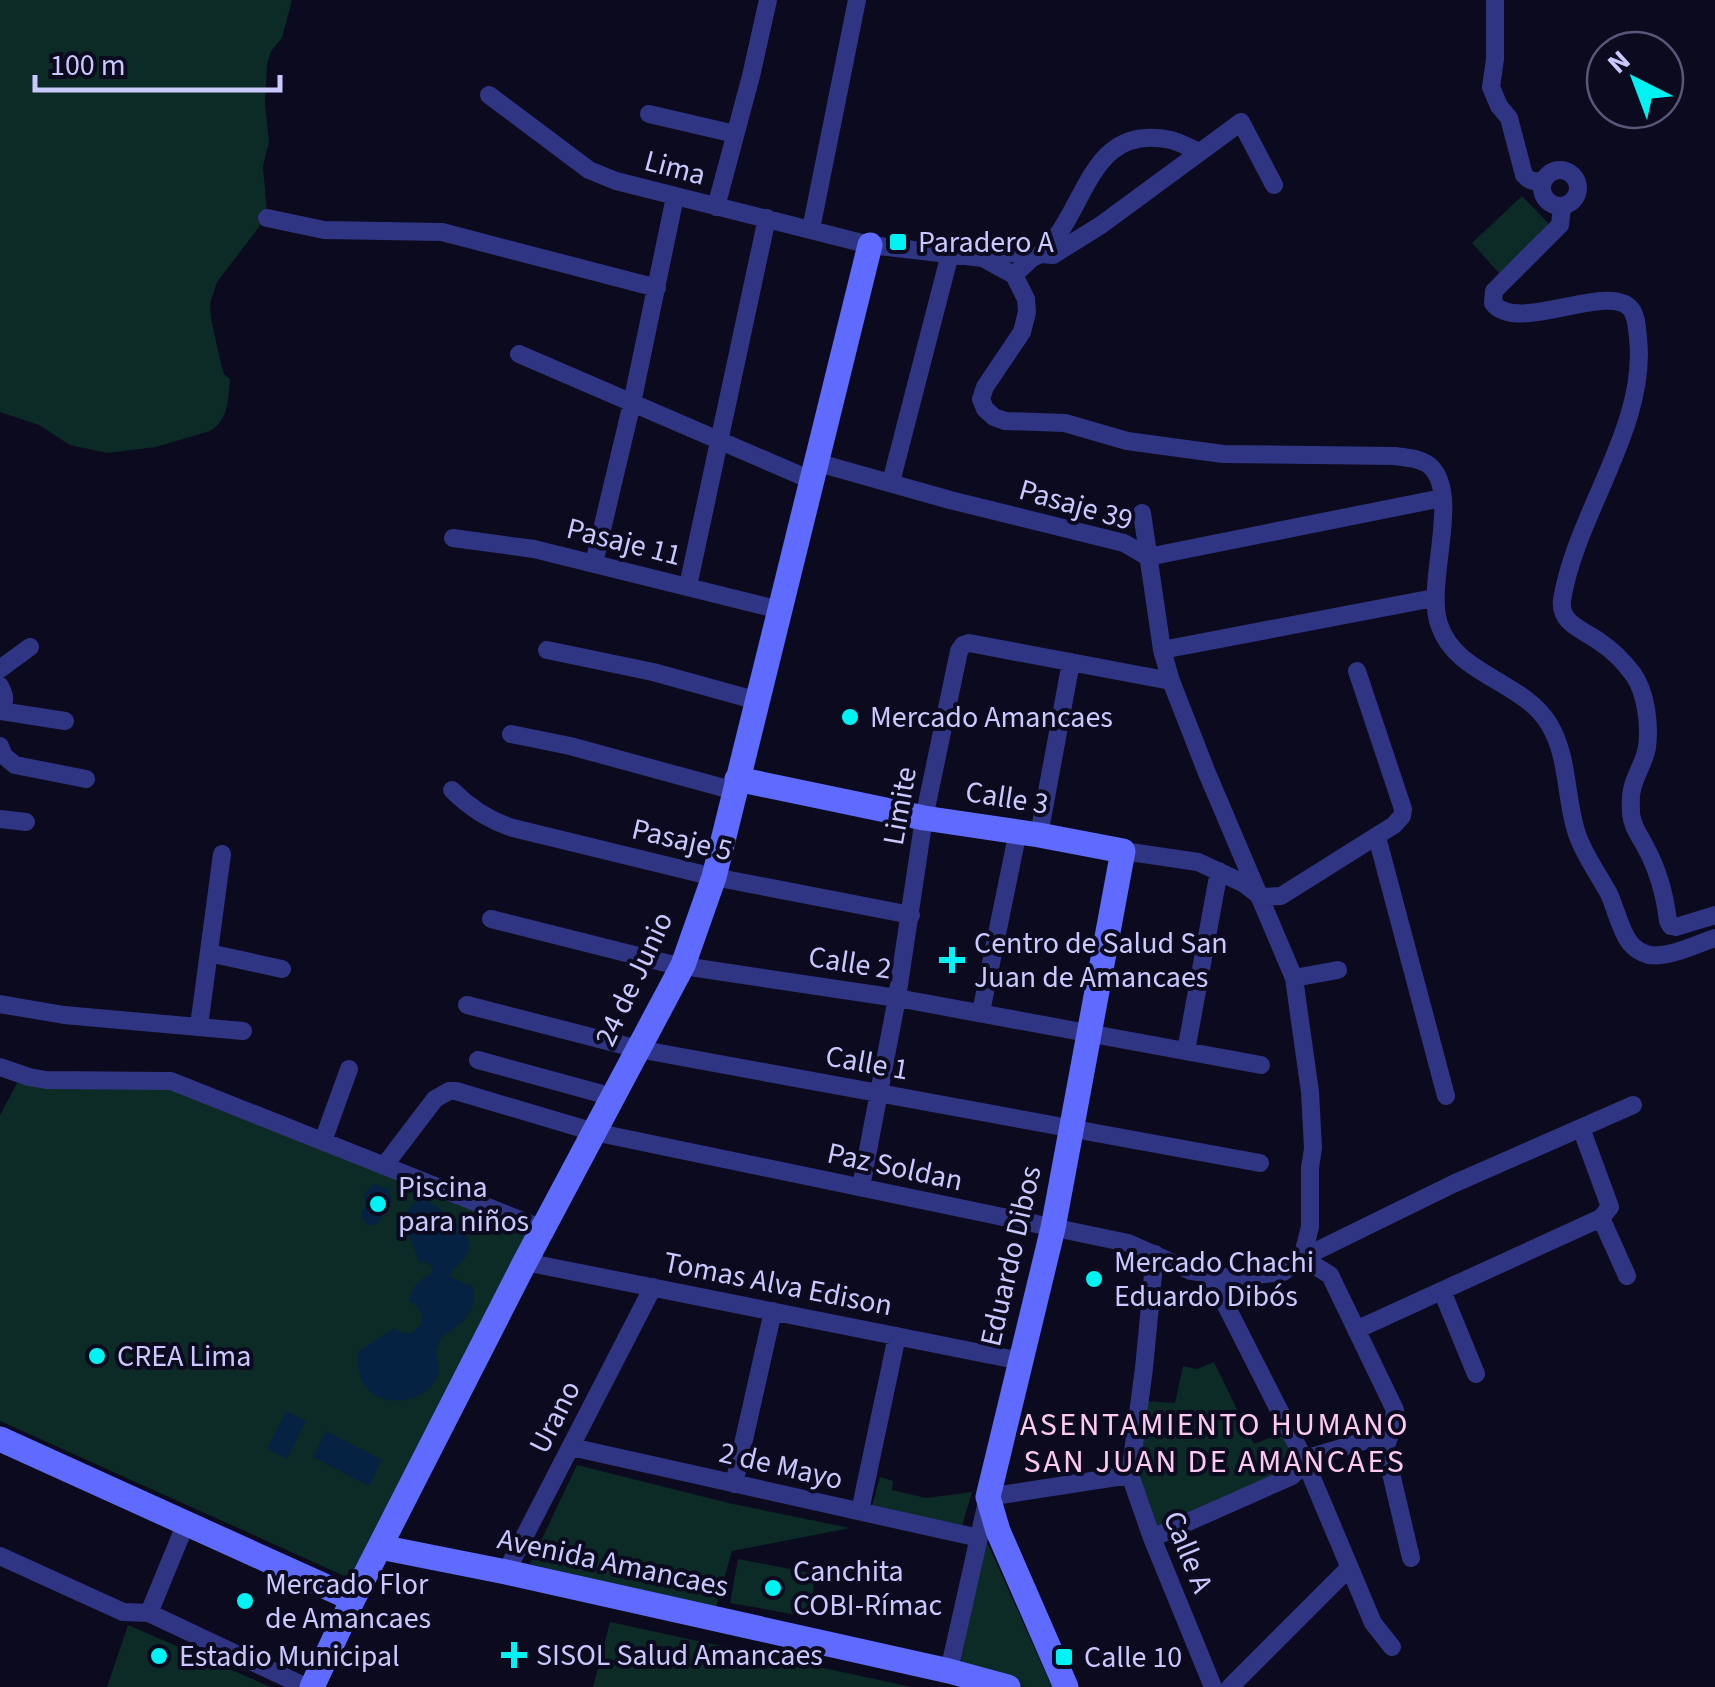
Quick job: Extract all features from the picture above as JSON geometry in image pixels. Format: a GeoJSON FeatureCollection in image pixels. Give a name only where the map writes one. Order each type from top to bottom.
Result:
{"type":"FeatureCollection","features":[{"type":"Feature","properties":{"kind":"street"},"geometry":{"type":"LineString","coordinates":[[716,207],[768,0]]}},
{"type":"Feature","properties":{"kind":"street"},"geometry":{"type":"LineString","coordinates":[[811,229],[857,0]]}},
{"type":"Feature","properties":{"kind":"street"},"geometry":{"type":"LineString","coordinates":[[1496,0],[1494,96],[1509,118],[1524,175],[1535,182],[1544,180]]}},
{"type":"Feature","properties":{"kind":"street","name":"Lima"},"geometry":{"type":"LineString","coordinates":[[489,95],[589,170],[616,181],[870,245],[982,258]]}},
{"type":"Feature","properties":{"kind":"street"},"geometry":{"type":"LineString","coordinates":[[649,114],[735,134]]}},
{"type":"Feature","properties":{"kind":"street"},"geometry":{"type":"LineString","coordinates":[[982,258],[1004,251],[1053,255],[1240,122],[1274,185]]}},
{"type":"Feature","properties":{"kind":"street"},"geometry":{"type":"LineString","coordinates":[[1014,276],[1060,231],[1106,154],[1146,137],[1174,140],[1199,152]]}},
{"type":"Feature","properties":{"kind":"street"},"geometry":{"type":"LineString","coordinates":[[1564,170],[1574,176],[1578,194],[1571,204],[1554,206],[1544,198],[1544,180],[1564,170]]}},
{"type":"Feature","properties":{"kind":"street"},"geometry":{"type":"LineString","coordinates":[[594,563],[676,198]]}},
{"type":"Feature","properties":{"kind":"street"},"geometry":{"type":"LineString","coordinates":[[1562,207],[1560,225],[1499,286],[1493,303],[1503,312],[1530,313],[1616,301],[1627,305],[1636,319],[1640,363],[1632,407],[1579,542],[1562,607],[1568,622],[1600,642],[1636,677],[1648,730],[1647,750],[1632,790],[1631,819],[1660,884],[1668,920],[1676,928],[1715,914]]}},
{"type":"Feature","properties":{"kind":"street"},"geometry":{"type":"LineString","coordinates":[[267,218],[324,230],[442,232],[658,288]]}},
{"type":"Feature","properties":{"kind":"street"},"geometry":{"type":"LineString","coordinates":[[688,586],[767,218]]}},
{"type":"Feature","properties":{"kind":"street","name":"24 de Junio"},"geometry":{"type":"LineString","coordinates":[[309,1687],[542,1229],[684,966],[714,877],[870,245]]}},
{"type":"Feature","properties":{"kind":"street"},"geometry":{"type":"LineString","coordinates":[[891,482],[950,254]]}},
{"type":"Feature","properties":{"kind":"street"},"geometry":{"type":"LineString","coordinates":[[982,258],[1014,276],[1026,299],[1027,312],[1022,332],[981,399],[994,417],[1006,422],[1065,423],[1127,441],[1223,454],[1396,456],[1415,459],[1431,468],[1440,483],[1442,498],[1434,598],[1439,626],[1458,653],[1482,673],[1521,694],[1550,726],[1561,753],[1576,832],[1628,941],[1648,954],[1664,954],[1715,938]]}},
{"type":"Feature","properties":{"kind":"street","name":"Pasaje 39"},"geometry":{"type":"LineString","coordinates":[[519,354],[720,442],[813,471],[891,482],[1124,543],[1148,556],[1442,498]]}},
{"type":"Feature","properties":{"kind":"street"},"geometry":{"type":"LineString","coordinates":[[1142,512],[1170,681],[1294,978],[1310,1092],[1312,1148],[1310,1227],[1302,1258],[1330,1275],[1395,1410],[1385,1448],[1411,1558]]}},
{"type":"Feature","properties":{"kind":"street","name":"Pasaje 11"},"geometry":{"type":"LineString","coordinates":[[453,538],[534,549],[780,610]]}},
{"type":"Feature","properties":{"kind":"street"},"geometry":{"type":"LineString","coordinates":[[1162,650],[1434,598]]}},
{"type":"Feature","properties":{"kind":"street","name":"Limite"},"geometry":{"type":"LineString","coordinates":[[860,1188],[897,998],[924,818],[959,651],[969,643],[1170,681]]}},
{"type":"Feature","properties":{"kind":"street"},"geometry":{"type":"LineString","coordinates":[[0,669],[30,647]]}},
{"type":"Feature","properties":{"kind":"street"},"geometry":{"type":"LineString","coordinates":[[547,650],[653,672],[758,701]]}},
{"type":"Feature","properties":{"kind":"street"},"geometry":{"type":"LineString","coordinates":[[981,1012],[1071,662]]}},
{"type":"Feature","properties":{"kind":"street"},"geometry":{"type":"LineString","coordinates":[[1261,896],[1282,896],[1377,837],[1402,816],[1403,809],[1357,671]]}},
{"type":"Feature","properties":{"kind":"street"},"geometry":{"type":"LineString","coordinates":[[0,686],[4,696],[0,710],[64,721]]}},
{"type":"Feature","properties":{"kind":"street","name":"Calle 3"},"geometry":{"type":"LineString","coordinates":[[511,734],[736,785],[1198,862],[1244,883],[1261,896]]}},
{"type":"Feature","properties":{"kind":"street"},"geometry":{"type":"LineString","coordinates":[[0,746],[4,756],[15,765],[86,779]]}},
{"type":"Feature","properties":{"kind":"street","name":"Pasaje 5"},"geometry":{"type":"LineString","coordinates":[[452,790],[493,822],[714,877],[911,914]]}},
{"type":"Feature","properties":{"kind":"street"},"geometry":{"type":"LineString","coordinates":[[0,818],[26,822]]}},
{"type":"Feature","properties":{"kind":"street"},"geometry":{"type":"LineString","coordinates":[[1377,837],[1446,1096]]}},
{"type":"Feature","properties":{"kind":"street","name":"Eduardo Dibos"},"geometry":{"type":"LineString","coordinates":[[949,1672],[1054,1228],[1123,852]]}},
{"type":"Feature","properties":{"kind":"street"},"geometry":{"type":"LineString","coordinates":[[199,1026],[222,854]]}},
{"type":"Feature","properties":{"kind":"street"},"geometry":{"type":"LineString","coordinates":[[1186,1051],[1219,872]]}},
{"type":"Feature","properties":{"kind":"street","name":"Calle 2"},"geometry":{"type":"LineString","coordinates":[[491,919],[684,966],[981,1012],[1261,1064]]}},
{"type":"Feature","properties":{"kind":"street"},"geometry":{"type":"LineString","coordinates":[[209,952],[282,969]]}},
{"type":"Feature","properties":{"kind":"street"},"geometry":{"type":"LineString","coordinates":[[1294,978],[1338,970]]}},
{"type":"Feature","properties":{"kind":"street"},"geometry":{"type":"LineString","coordinates":[[0,1004],[64,1015],[243,1031]]}},
{"type":"Feature","properties":{"kind":"street","name":"Calle 1"},"geometry":{"type":"LineString","coordinates":[[467,1005],[638,1049],[1260,1163]]}},
{"type":"Feature","properties":{"kind":"street"},"geometry":{"type":"LineString","coordinates":[[478,1060],[613,1096]]}},
{"type":"Feature","properties":{"kind":"street"},"geometry":{"type":"LineString","coordinates":[[0,1067],[46,1080],[171,1081],[542,1229]]}},
{"type":"Feature","properties":{"kind":"street"},"geometry":{"type":"LineString","coordinates":[[323,1142],[349,1069]]}},
{"type":"Feature","properties":{"kind":"street","name":"Paz Soldan"},"geometry":{"type":"LineString","coordinates":[[384,1166],[435,1099],[448,1090],[456,1091],[594,1132],[1128,1243],[1191,1271],[1230,1278],[1282,1272],[1302,1258],[1452,1184],[1633,1105]]}},
{"type":"Feature","properties":{"kind":"street"},"geometry":{"type":"LineString","coordinates":[[1356,1330],[1600,1218],[1610,1207],[1581,1128]]}},
{"type":"Feature","properties":{"kind":"street"},"geometry":{"type":"LineString","coordinates":[[1600,1218],[1627,1276]]}},
{"type":"Feature","properties":{"kind":"street","name":"Calle A"},"geometry":{"type":"LineString","coordinates":[[1155,1254],[1130,1474],[1152,1538],[1214,1687]]}},
{"type":"Feature","properties":{"kind":"street","name":"Tomas Alva Edison"},"geometry":{"type":"LineString","coordinates":[[525,1262],[1021,1361]]}},
{"type":"Feature","properties":{"kind":"street"},"geometry":{"type":"LineString","coordinates":[[1211,1276],[1304,1459],[1373,1623],[1392,1647]]}},
{"type":"Feature","properties":{"kind":"street","name":"Urano"},"geometry":{"type":"LineString","coordinates":[[506,1572],[653,1288]]}},
{"type":"Feature","properties":{"kind":"street"},"geometry":{"type":"LineString","coordinates":[[1442,1291],[1476,1374]]}},
{"type":"Feature","properties":{"kind":"street"},"geometry":{"type":"LineString","coordinates":[[734,1484],[773,1311]]}},
{"type":"Feature","properties":{"kind":"street"},"geometry":{"type":"LineString","coordinates":[[860,1512],[897,1336]]}},
{"type":"Feature","properties":{"kind":"street"},"geometry":{"type":"LineString","coordinates":[[1152,1538],[1292,1476],[1304,1459],[1374,1438],[1393,1427]]}},
{"type":"Feature","properties":{"kind":"street"},"geometry":{"type":"LineString","coordinates":[[0,1439],[352,1599]]}},
{"type":"Feature","properties":{"kind":"street","name":"2 de Mayo"},"geometry":{"type":"LineString","coordinates":[[570,1447],[979,1538]]}},
{"type":"Feature","properties":{"kind":"street"},"geometry":{"type":"LineString","coordinates":[[1066,1687],[998,1531],[988,1496],[1130,1474]]}},
{"type":"Feature","properties":{"kind":"street"},"geometry":{"type":"LineString","coordinates":[[149,1613],[186,1523]]}},
{"type":"Feature","properties":{"kind":"street","name":"Avenida Amancaes"},"geometry":{"type":"LineString","coordinates":[[380,1548],[506,1572],[1008,1687]]}},
{"type":"Feature","properties":{"kind":"street"},"geometry":{"type":"LineString","coordinates":[[0,1556],[123,1612],[149,1613],[309,1687]]}},
{"type":"Feature","properties":{"kind":"street"},"geometry":{"type":"LineString","coordinates":[[1230,1687],[1350,1568]]}},
{"type":"Feature","properties":{"kind":"green space"},"geometry":{"type":"Polygon","coordinates":[[[0,0],[292,0],[282,38],[271,51],[267,65],[269,142],[263,166],[267,213],[217,282],[210,303],[220,360],[230,379],[224,415],[210,431],[156,447],[107,453],[70,445],[39,425],[0,412],[0,0]]]}},
{"type":"Feature","properties":{"kind":"green space"},"geometry":{"type":"Polygon","coordinates":[[[1522,196],[1551,226],[1499,273],[1472,243],[1522,196]]]}},
{"type":"Feature","properties":{"kind":"green space"},"geometry":{"type":"Polygon","coordinates":[[[17,1083],[47,1088],[173,1089],[530,1230],[351,1579],[0,1421],[0,1115],[17,1083]]]}},
{"type":"Feature","properties":{"kind":"green space"},"geometry":{"type":"Polygon","coordinates":[[[1214,1362],[1254,1444],[1286,1436],[1296,1458],[1292,1468],[1154,1531],[1133,1475],[1146,1401],[1175,1403],[1183,1366],[1197,1369],[1214,1362]]]}},
{"type":"Feature","properties":{"kind":"green space"},"geometry":{"type":"Polygon","coordinates":[[[577,1465],[850,1528],[732,1551],[716,1607],[530,1564],[577,1465]]]}},
{"type":"Feature","properties":{"kind":"green space"},"geometry":{"type":"Polygon","coordinates":[[[880,1477],[893,1481],[892,1490],[926,1498],[972,1492],[962,1526],[872,1506],[880,1477]]]}},
{"type":"Feature","properties":{"kind":"green space"},"geometry":{"type":"Polygon","coordinates":[[[986,1540],[1052,1687],[1025,1687],[967,1671],[961,1660],[986,1540]]]}},
{"type":"Feature","properties":{"kind":"green space","name":"Canchita COBI-Rímac"},"geometry":{"type":"Polygon","coordinates":[[[738,1559],[816,1574],[809,1617],[730,1603],[738,1559]]]}},
{"type":"Feature","properties":{"kind":"green space"},"geometry":{"type":"Polygon","coordinates":[[[610,1622],[912,1687],[593,1687],[610,1622]]]}},
{"type":"Feature","properties":{"kind":"green space","name":"Estadio Municipal"},"geometry":{"type":"Polygon","coordinates":[[[128,1625],[271,1687],[107,1687],[128,1625]]]}},
{"type":"Feature","properties":{"kind":"water","name":"Piscina para niños"},"geometry":{"type":"Polygon","coordinates":[[[375,1184],[389,1189],[392,1202],[382,1212],[380,1221],[368,1225],[361,1218],[366,1206],[364,1199],[375,1184]]]}},
{"type":"Feature","properties":{"kind":"water"},"geometry":{"type":"Polygon","coordinates":[[[424,1199],[464,1230],[469,1249],[450,1277],[472,1286],[473,1304],[465,1319],[441,1339],[435,1352],[438,1370],[432,1385],[419,1395],[385,1399],[370,1391],[360,1376],[358,1352],[394,1328],[410,1334],[421,1325],[422,1314],[409,1302],[410,1297],[433,1269],[428,1263],[419,1262],[406,1217],[414,1203],[424,1199]]]}},
{"type":"Feature","properties":{"kind":"water"},"geometry":{"type":"Polygon","coordinates":[[[286,1411],[306,1421],[287,1459],[267,1449],[286,1411]]]}},
{"type":"Feature","properties":{"kind":"water"},"geometry":{"type":"Polygon","coordinates":[[[326,1431],[382,1460],[369,1486],[313,1457],[326,1431]]]}},
{"type":"Feature","properties":{"kind":"place","name":"Paradero A"},"geometry":{"type":"Point","coordinates":[898,242]}},
{"type":"Feature","properties":{"kind":"place","name":"Mercado Amancaes"},"geometry":{"type":"Point","coordinates":[850,717]}},
{"type":"Feature","properties":{"kind":"place","name":"Centro de Salud San Juan de Amancaes"},"geometry":{"type":"Point","coordinates":[952,960]}},
{"type":"Feature","properties":{"kind":"place","name":"Piscina para niños"},"geometry":{"type":"Point","coordinates":[378,1204]}},
{"type":"Feature","properties":{"kind":"place","name":"Mercado Chachi Eduardo Dibós"},"geometry":{"type":"Point","coordinates":[1094,1279]}},
{"type":"Feature","properties":{"kind":"place","name":"CREA Lima"},"geometry":{"type":"Point","coordinates":[97,1356]}},
{"type":"Feature","properties":{"kind":"place","name":"Canchita COBI-Rímac"},"geometry":{"type":"Point","coordinates":[773,1588]}},
{"type":"Feature","properties":{"kind":"place","name":"Mercado Flor de Amancaes"},"geometry":{"type":"Point","coordinates":[245,1601]}},
{"type":"Feature","properties":{"kind":"place","name":"SISOL Salud Amancaes"},"geometry":{"type":"Point","coordinates":[514,1655]}},
{"type":"Feature","properties":{"kind":"place","name":"Estadio Municipal"},"geometry":{"type":"Point","coordinates":[159,1656]}},
{"type":"Feature","properties":{"kind":"place","name":"Calle 10"},"geometry":{"type":"Point","coordinates":[1064,1657]}},
{"type":"Feature","properties":{"kind":"district","name":"ASENTAMIENTO HUMANO SAN JUAN DE AMANCAES"},"geometry":{"type":"Point","coordinates":[1215,1444]}}]}
